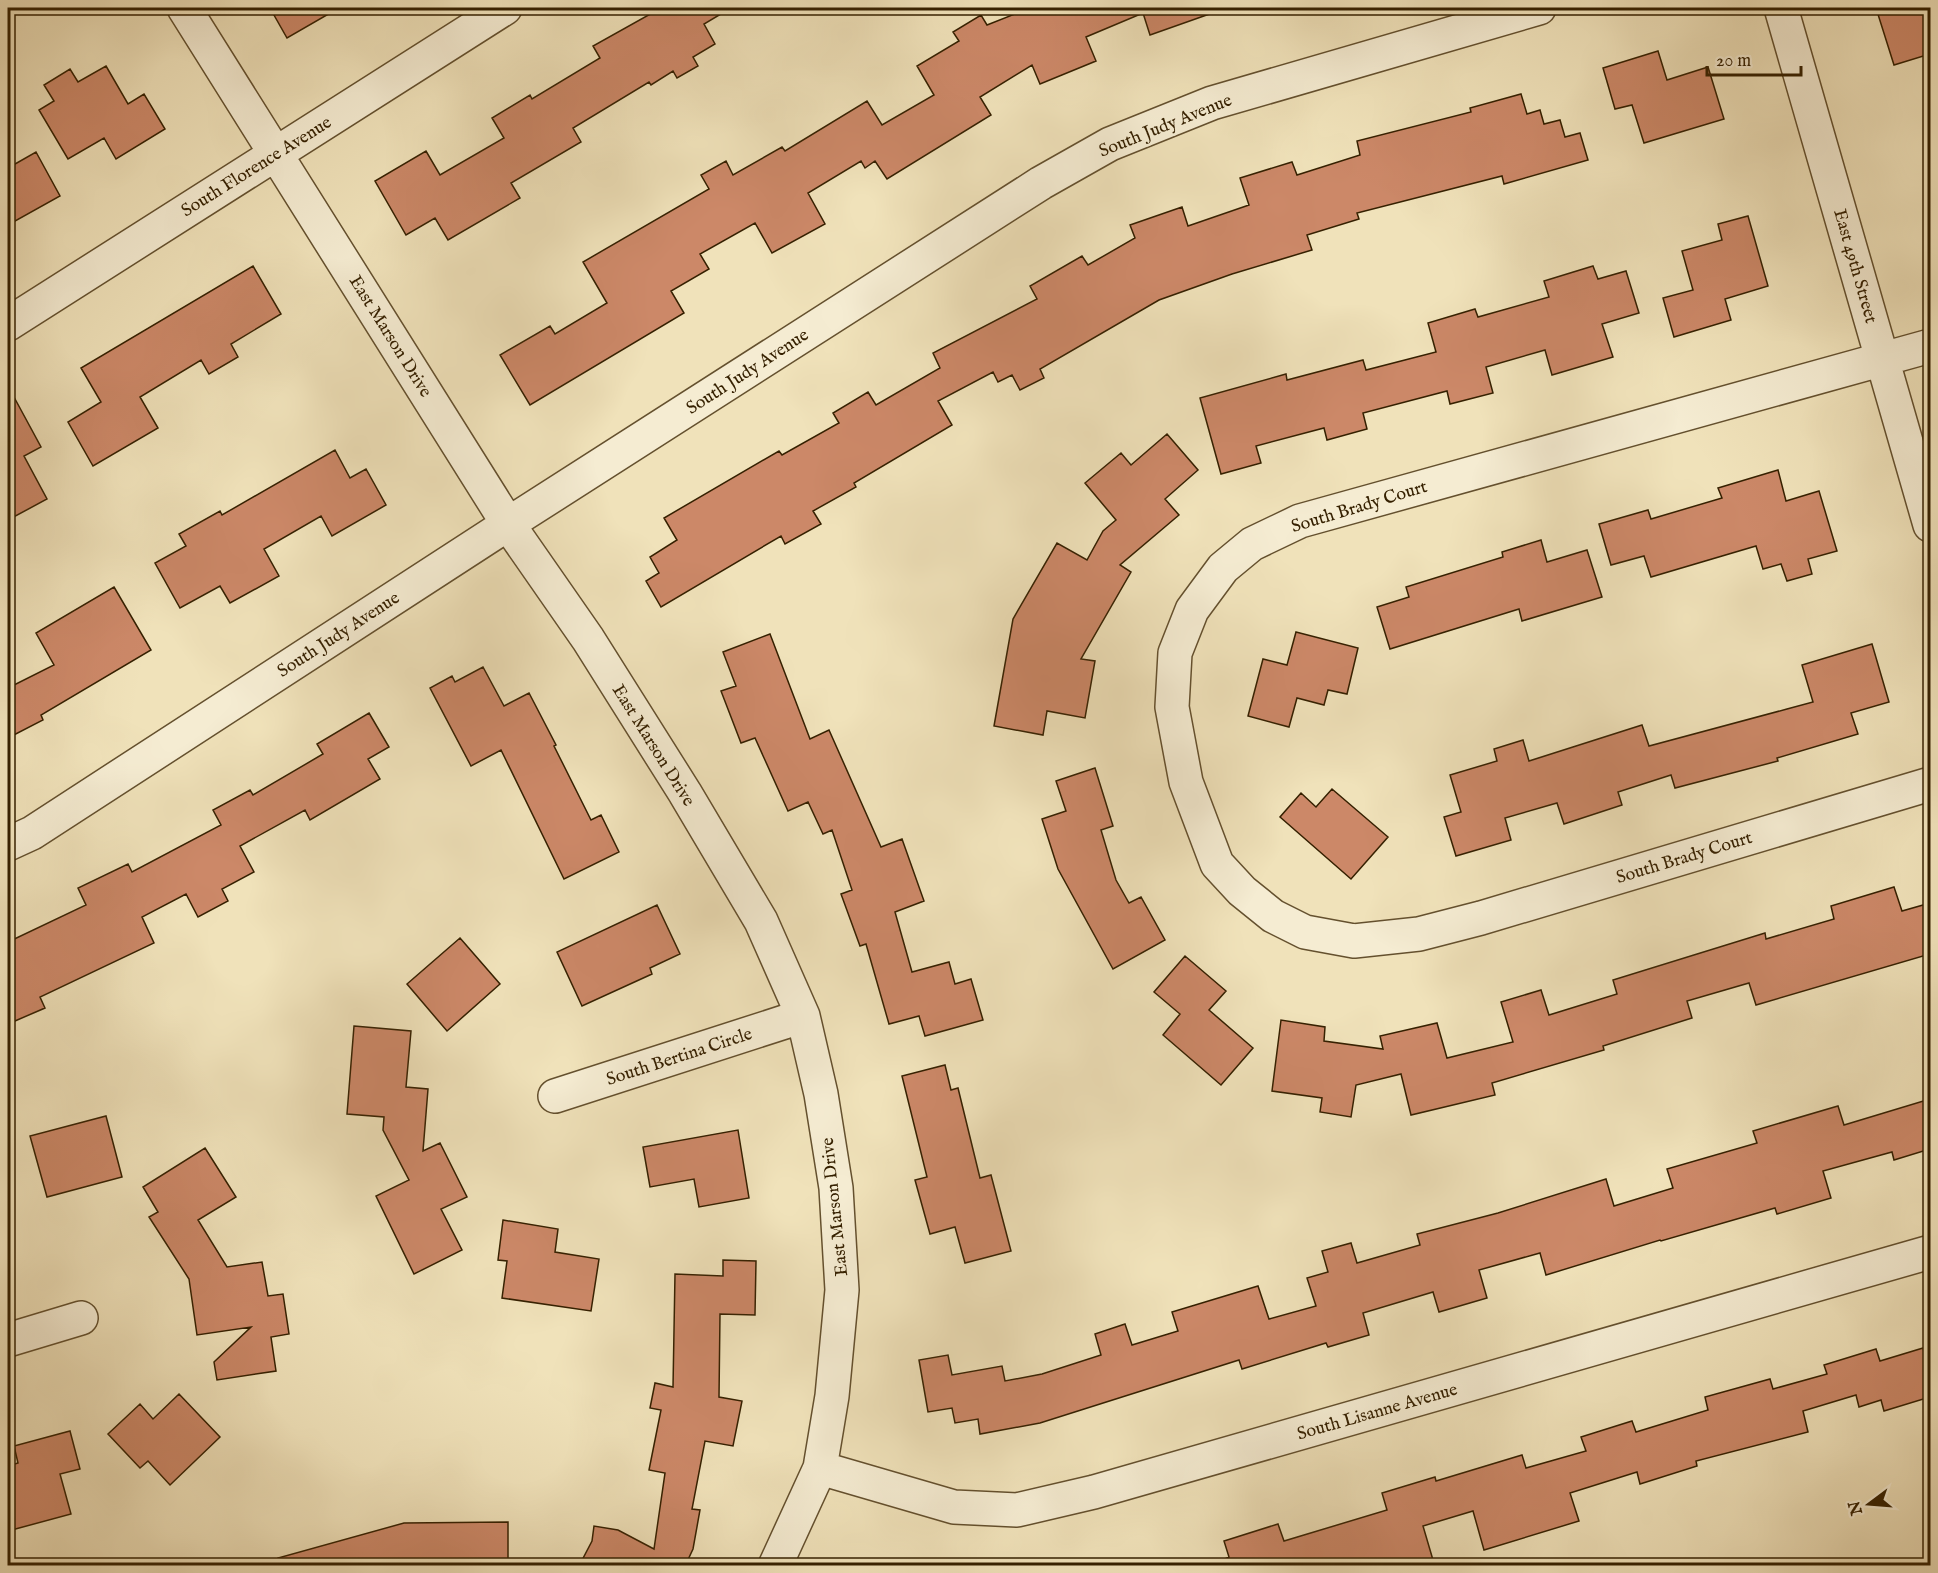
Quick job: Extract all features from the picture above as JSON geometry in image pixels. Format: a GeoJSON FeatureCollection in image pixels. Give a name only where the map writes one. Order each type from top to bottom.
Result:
{"type":"FeatureCollection","features":[{"type":"Feature","properties":{"kind":"street","name":"East Marson Drive"},"geometry":{"type":"LineString","coordinates":[[184,8],[508,524],[588,639],[686,793],[761,921],[803,1016],[821,1094],[836,1188],[842,1290],[832,1396],[820,1468],[775,1566]]}},
{"type":"Feature","properties":{"kind":"street","name":"South Florence Avenue"},"geometry":{"type":"LineString","coordinates":[[8,324],[505,8]]}},
{"type":"Feature","properties":{"kind":"street","name":"South Judy Avenue"},"geometry":{"type":"LineString","coordinates":[[8,844],[32,833],[508,524],[1041,183],[1110,144],[1212,103],[1539,8]]}},
{"type":"Feature","properties":{"kind":"street","name":"East 49th Street"},"geometry":{"type":"LineString","coordinates":[[1781,8],[1930,525]]}},
{"type":"Feature","properties":{"kind":"street","name":"South Brady Court"},"geometry":{"type":"LineString","coordinates":[[1930,346],[1300,521],[1252,544],[1222,568],[1192,610],[1175,653],[1172,707],[1186,782],[1216,864],[1242,891],[1273,916],[1305,932],[1354,941],[1419,934],[1481,918],[1930,784]]}},
{"type":"Feature","properties":{"kind":"street","name":"South Bertina Circle"},"geometry":{"type":"LineString","coordinates":[[555,1096],[803,1016]]}},
{"type":"Feature","properties":{"kind":"street","name":"South Lisanne Avenue"},"geometry":{"type":"LineString","coordinates":[[820,1468],[954,1507],[1017,1510],[1094,1492],[1930,1252]]}},
{"type":"Feature","properties":{"kind":"street"},"geometry":{"type":"LineString","coordinates":[[8,1340],[81,1318]]}},
{"type":"Feature","properties":{"kind":"building"},"geometry":{"type":"Polygon","coordinates":[[[270,8],[339,8],[287,38],[270,8]]]}},
{"type":"Feature","properties":{"kind":"building"},"geometry":{"type":"Polygon","coordinates":[[[661,8],[731,8],[704,24],[715,44],[693,57],[698,66],[677,78],[673,71],[651,85],[649,82],[573,128],[581,142],[511,183],[520,198],[448,240],[435,218],[406,235],[375,181],[426,151],[440,175],[504,138],[492,118],[530,95],[532,99],[600,58],[593,46],[661,8]]]}},
{"type":"Feature","properties":{"kind":"building"},"geometry":{"type":"Polygon","coordinates":[[[1030,8],[1217,8],[1218,11],[1150,35],[1143,13],[1086,37],[1096,61],[1040,84],[1032,65],[980,97],[991,115],[887,179],[875,161],[865,168],[861,161],[808,193],[825,224],[772,253],[755,223],[700,254],[709,269],[671,291],[684,313],[530,405],[500,355],[550,326],[555,334],[607,303],[583,262],[709,189],[701,175],[726,161],[733,175],[782,147],[785,151],[867,101],[882,125],[934,95],[917,66],[959,41],[953,32],[981,15],[987,25],[1030,8]]]}},
{"type":"Feature","properties":{"kind":"building"},"geometry":{"type":"Polygon","coordinates":[[[1876,8],[1930,8],[1930,54],[1894,65],[1876,8]]]}},
{"type":"Feature","properties":{"kind":"building"},"geometry":{"type":"Polygon","coordinates":[[[1658,51],[1667,80],[1708,67],[1724,119],[1644,143],[1632,105],[1615,109],[1603,68],[1658,51]]]}},
{"type":"Feature","properties":{"kind":"building"},"geometry":{"type":"Polygon","coordinates":[[[106,66],[128,104],[144,94],[165,129],[116,159],[104,138],[68,159],[39,110],[54,101],[44,85],[70,69],[78,82],[106,66]]]}},
{"type":"Feature","properties":{"kind":"building"},"geometry":{"type":"Polygon","coordinates":[[[1521,94],[1527,114],[1540,110],[1544,124],[1560,120],[1565,137],[1580,133],[1588,160],[1504,184],[1502,176],[1357,213],[1359,219],[1307,235],[1312,250],[1232,274],[1159,300],[1040,369],[1044,378],[1020,390],[1012,375],[998,382],[993,372],[938,401],[952,425],[854,483],[856,487],[813,511],[821,524],[785,544],[781,536],[661,607],[646,581],[659,573],[650,557],[677,540],[664,518],[779,451],[782,455],[839,423],[833,413],[868,392],[876,405],[940,368],[933,353],[1037,299],[1030,286],[1082,256],[1088,265],[1135,238],[1130,225],[1182,207],[1188,226],[1249,205],[1240,178],[1292,162],[1297,175],[1360,155],[1357,141],[1471,112],[1470,108],[1521,94]]]}},
{"type":"Feature","properties":{"kind":"building"},"geometry":{"type":"Polygon","coordinates":[[[36,152],[60,196],[8,225],[8,168],[36,152]]]}},
{"type":"Feature","properties":{"kind":"building"},"geometry":{"type":"Polygon","coordinates":[[[1748,216],[1768,286],[1725,299],[1731,320],[1674,337],[1663,298],[1693,290],[1682,251],[1722,240],[1718,224],[1748,216]]]}},
{"type":"Feature","properties":{"kind":"building"},"geometry":{"type":"Polygon","coordinates":[[[253,266],[281,314],[231,344],[238,357],[209,374],[201,360],[140,397],[158,428],[93,466],[68,422],[101,402],[81,368],[253,266]]]}},
{"type":"Feature","properties":{"kind":"building"},"geometry":{"type":"Polygon","coordinates":[[[1593,266],[1598,279],[1626,271],[1639,313],[1602,324],[1613,357],[1552,375],[1545,350],[1486,367],[1493,393],[1450,404],[1447,391],[1363,413],[1367,429],[1327,440],[1324,428],[1256,446],[1261,463],[1221,474],[1200,398],[1286,374],[1287,380],[1363,360],[1366,370],[1436,352],[1428,323],[1475,309],[1478,317],[1549,297],[1544,281],[1593,266]]]}},
{"type":"Feature","properties":{"kind":"building"},"geometry":{"type":"Polygon","coordinates":[[[8,386],[41,447],[24,456],[47,499],[8,520],[8,386]]]}},
{"type":"Feature","properties":{"kind":"building"},"geometry":{"type":"Polygon","coordinates":[[[1167,434],[1198,470],[1165,499],[1179,515],[1120,565],[1131,572],[1081,659],[1095,661],[1085,718],[1047,711],[1043,735],[994,726],[1013,619],[1057,543],[1087,560],[1103,531],[1116,520],[1085,483],[1121,453],[1131,465],[1167,434]]]}},
{"type":"Feature","properties":{"kind":"building"},"geometry":{"type":"Polygon","coordinates":[[[335,450],[350,478],[366,469],[386,505],[332,536],[321,516],[264,549],[279,576],[230,603],[220,586],[180,608],[155,563],[186,546],[179,534],[220,511],[222,515],[335,450]]]}},
{"type":"Feature","properties":{"kind":"building"},"geometry":{"type":"Polygon","coordinates":[[[1778,470],[1786,501],[1819,491],[1837,551],[1808,559],[1812,574],[1787,581],[1781,564],[1763,569],[1756,546],[1651,577],[1644,556],[1611,565],[1599,524],[1648,510],[1651,519],[1722,498],[1718,488],[1778,470]]]}},
{"type":"Feature","properties":{"kind":"building"},"geometry":{"type":"Polygon","coordinates":[[[1541,540],[1547,562],[1587,550],[1602,597],[1522,621],[1519,609],[1390,649],[1377,607],[1409,597],[1406,587],[1503,557],[1502,552],[1541,540]]]}},
{"type":"Feature","properties":{"kind":"building"},"geometry":{"type":"Polygon","coordinates":[[[114,587],[151,650],[41,715],[43,720],[8,738],[8,688],[54,665],[36,633],[114,587]]]}},
{"type":"Feature","properties":{"kind":"building"},"geometry":{"type":"Polygon","coordinates":[[[1296,632],[1358,648],[1347,694],[1328,690],[1324,705],[1297,698],[1289,727],[1248,716],[1263,659],[1287,665],[1296,632]]]}},
{"type":"Feature","properties":{"kind":"building"},"geometry":{"type":"Polygon","coordinates":[[[770,634],[810,739],[829,730],[881,847],[902,839],[924,901],[895,912],[912,972],[949,962],[955,984],[971,979],[983,1020],[925,1036],[919,1016],[889,1024],[866,944],[860,946],[841,894],[852,890],[832,830],[823,834],[808,802],[788,811],[755,738],[741,743],[721,691],[736,686],[723,652],[770,634]]]}},
{"type":"Feature","properties":{"kind":"building"},"geometry":{"type":"Polygon","coordinates":[[[1872,644],[1889,702],[1851,713],[1858,734],[1777,758],[1778,761],[1675,788],[1671,775],[1618,792],[1622,805],[1564,824],[1557,803],[1505,818],[1511,840],[1456,856],[1444,817],[1461,812],[1450,775],[1497,761],[1494,749],[1523,740],[1529,761],[1642,725],[1649,746],[1813,702],[1802,665],[1872,644]]]}},
{"type":"Feature","properties":{"kind":"building"},"geometry":{"type":"Polygon","coordinates":[[[483,667],[504,706],[529,693],[591,820],[601,815],[619,852],[564,879],[501,750],[471,766],[430,688],[452,676],[455,682],[483,667]]]}},
{"type":"Feature","properties":{"kind":"building"},"geometry":{"type":"Polygon","coordinates":[[[369,713],[389,747],[368,759],[380,779],[310,820],[305,810],[240,846],[254,872],[222,889],[228,901],[198,917],[186,894],[142,917],[154,943],[40,997],[45,1008],[8,1024],[8,942],[86,905],[78,888],[128,864],[132,872],[221,825],[213,810],[250,790],[253,795],[323,754],[317,744],[369,713]]]}},
{"type":"Feature","properties":{"kind":"building"},"geometry":{"type":"Polygon","coordinates":[[[1095,768],[1113,826],[1101,830],[1116,880],[1129,903],[1141,897],[1165,940],[1113,969],[1058,869],[1042,819],[1066,811],[1056,781],[1095,768]]]}},
{"type":"Feature","properties":{"kind":"building"},"geometry":{"type":"Polygon","coordinates":[[[1332,789],[1388,837],[1351,879],[1280,817],[1301,793],[1316,807],[1332,789]]]}},
{"type":"Feature","properties":{"kind":"building"},"geometry":{"type":"Polygon","coordinates":[[[1894,887],[1902,911],[1930,903],[1930,954],[1756,1005],[1749,983],[1687,1001],[1692,1018],[1603,1046],[1604,1050],[1492,1083],[1495,1095],[1411,1115],[1401,1074],[1356,1085],[1351,1117],[1320,1112],[1322,1098],[1272,1091],[1281,1020],[1325,1027],[1324,1041],[1383,1049],[1380,1036],[1437,1023],[1447,1058],[1513,1042],[1501,1002],[1541,990],[1549,1015],[1617,994],[1613,980],[1765,933],[1766,939],[1834,919],[1831,906],[1894,887]]]}},
{"type":"Feature","properties":{"kind":"building"},"geometry":{"type":"Polygon","coordinates":[[[657,905],[680,954],[650,968],[652,974],[582,1006],[557,952],[657,905]]]}},
{"type":"Feature","properties":{"kind":"building"},"geometry":{"type":"Polygon","coordinates":[[[460,938],[500,984],[447,1031],[407,984],[460,938]]]}},
{"type":"Feature","properties":{"kind":"building"},"geometry":{"type":"Polygon","coordinates":[[[1185,956],[1226,991],[1209,1010],[1253,1048],[1221,1085],[1163,1035],[1180,1014],[1154,992],[1185,956]]]}},
{"type":"Feature","properties":{"kind":"building"},"geometry":{"type":"Polygon","coordinates":[[[354,1026],[411,1031],[406,1087],[428,1089],[423,1151],[440,1143],[467,1197],[441,1209],[462,1250],[414,1274],[376,1196],[409,1180],[383,1130],[384,1117],[347,1114],[354,1026]]]}},
{"type":"Feature","properties":{"kind":"building"},"geometry":{"type":"Polygon","coordinates":[[[945,1065],[951,1090],[958,1088],[980,1178],[991,1175],[1011,1251],[965,1263],[955,1227],[930,1234],[915,1180],[927,1177],[902,1076],[945,1065]]]}},
{"type":"Feature","properties":{"kind":"building"},"geometry":{"type":"Polygon","coordinates":[[[1930,1099],[1930,1149],[1894,1160],[1892,1152],[1823,1171],[1831,1198],[1777,1214],[1775,1208],[1546,1275],[1540,1253],[1479,1270],[1487,1298],[1439,1312],[1433,1292],[1363,1313],[1369,1335],[1328,1347],[1326,1343],[1242,1369],[1239,1360],[1040,1423],[980,1434],[978,1419],[955,1423],[952,1408],[928,1412],[919,1360],[948,1355],[952,1375],[1002,1366],[1005,1381],[1042,1374],[1101,1355],[1095,1334],[1125,1324],[1132,1345],[1178,1331],[1172,1312],[1258,1286],[1269,1319],[1316,1306],[1307,1278],[1328,1272],[1322,1251],[1351,1243],[1357,1263],[1420,1245],[1417,1234],[1498,1213],[1606,1179],[1614,1206],[1673,1188],[1667,1169],[1757,1143],[1753,1131],[1838,1106],[1844,1125],[1930,1099]]]}},
{"type":"Feature","properties":{"kind":"building"},"geometry":{"type":"Polygon","coordinates":[[[106,1116],[122,1177],[47,1197],[30,1136],[106,1116]]]}},
{"type":"Feature","properties":{"kind":"building"},"geometry":{"type":"Polygon","coordinates":[[[738,1130],[749,1198],[699,1207],[694,1179],[650,1187],[643,1147],[738,1130]]]}},
{"type":"Feature","properties":{"kind":"building"},"geometry":{"type":"Polygon","coordinates":[[[205,1148],[236,1197],[198,1220],[227,1267],[262,1262],[268,1296],[283,1294],[289,1334],[271,1337],[276,1371],[217,1380],[214,1362],[251,1327],[197,1335],[189,1279],[149,1217],[158,1212],[143,1187],[205,1148]]]}},
{"type":"Feature","properties":{"kind":"building"},"geometry":{"type":"Polygon","coordinates":[[[503,1220],[558,1229],[555,1252],[599,1259],[591,1311],[502,1298],[507,1261],[498,1260],[503,1220]]]}},
{"type":"Feature","properties":{"kind":"building"},"geometry":{"type":"Polygon","coordinates":[[[723,1260],[756,1261],[755,1315],[720,1314],[719,1397],[742,1401],[733,1446],[705,1441],[692,1509],[700,1510],[693,1549],[685,1566],[579,1566],[592,1541],[594,1526],[618,1530],[654,1549],[665,1473],[649,1470],[661,1410],[650,1408],[655,1383],[673,1387],[675,1274],[723,1276],[723,1260]]]}},
{"type":"Feature","properties":{"kind":"building"},"geometry":{"type":"Polygon","coordinates":[[[1923,1348],[1930,1373],[1930,1397],[1884,1411],[1881,1400],[1859,1407],[1856,1395],[1803,1411],[1808,1432],[1696,1461],[1697,1466],[1640,1484],[1637,1472],[1570,1493],[1579,1521],[1484,1550],[1473,1511],[1423,1526],[1433,1560],[1413,1566],[1226,1566],[1225,1559],[1229,1557],[1224,1541],[1278,1524],[1284,1541],[1387,1510],[1382,1493],[1435,1477],[1436,1481],[1522,1455],[1526,1468],[1586,1451],[1581,1437],[1632,1421],[1636,1432],[1708,1410],[1705,1397],[1770,1379],[1773,1389],[1827,1374],[1824,1365],[1876,1349],[1880,1361],[1923,1348]]]}},
{"type":"Feature","properties":{"kind":"building"},"geometry":{"type":"Polygon","coordinates":[[[179,1394],[220,1437],[170,1485],[148,1461],[140,1468],[108,1434],[140,1404],[153,1419],[179,1394]]]}},
{"type":"Feature","properties":{"kind":"building"},"geometry":{"type":"Polygon","coordinates":[[[70,1431],[80,1469],[60,1474],[71,1514],[8,1531],[8,1466],[18,1463],[14,1446],[70,1431]]]}},
{"type":"Feature","properties":{"kind":"building"},"geometry":{"type":"Polygon","coordinates":[[[508,1522],[508,1566],[279,1566],[278,1558],[404,1523],[508,1522]]]}}]}
